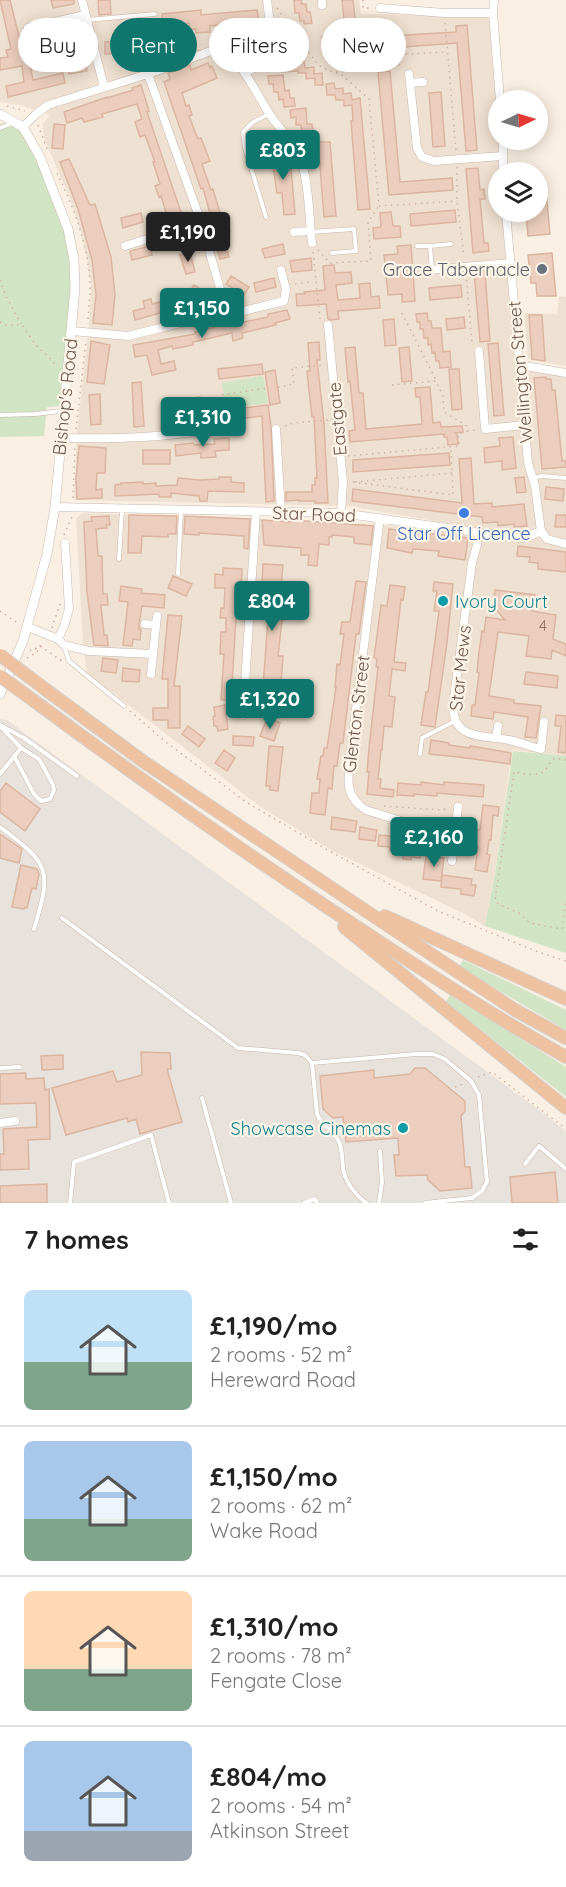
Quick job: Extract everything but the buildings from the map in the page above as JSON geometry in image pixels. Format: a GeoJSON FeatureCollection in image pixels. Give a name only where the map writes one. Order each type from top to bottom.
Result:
{"type":"FeatureCollection","features":[{"type":"Feature","properties":{"kind":"highway"},"geometry":{"type":"LineString","coordinates":[[0,655],[144,762],[515,1010],[566,1038]]}},
{"type":"Feature","properties":{"kind":"highway"},"geometry":{"type":"LineString","coordinates":[[0,676],[137,777],[296,888],[508,1025],[566,1058]]}},
{"type":"Feature","properties":{"kind":"highway"},"geometry":{"type":"LineString","coordinates":[[296,888],[566,1108]]}},
{"type":"Feature","properties":{"kind":"highway"},"geometry":{"type":"LineString","coordinates":[[348,899],[566,999]]}},
{"type":"Feature","properties":{"kind":"street"},"geometry":{"type":"LineString","coordinates":[[82,0],[104,87]]}},
{"type":"Feature","properties":{"kind":"street"},"geometry":{"type":"LineString","coordinates":[[245,74],[269,56],[272,41],[267,0]]}},
{"type":"Feature","properties":{"kind":"street"},"geometry":{"type":"LineString","coordinates":[[494,0],[499,90]]}},
{"type":"Feature","properties":{"kind":"street"},"geometry":{"type":"LineString","coordinates":[[382,8],[444,13],[494,13]]}},
{"type":"Feature","properties":{"kind":"street"},"geometry":{"type":"LineString","coordinates":[[81,18],[86,17]]}},
{"type":"Feature","properties":{"kind":"street"},"geometry":{"type":"LineString","coordinates":[[0,114],[19,125],[48,105],[148,74],[211,51],[222,50],[230,55],[245,74],[269,114],[299,155],[306,176],[312,243]]}},
{"type":"Feature","properties":{"kind":"street"},"geometry":{"type":"LineString","coordinates":[[148,74],[201,222],[227,313]]}},
{"type":"Feature","properties":{"kind":"street"},"geometry":{"type":"LineString","coordinates":[[409,74],[419,154],[430,160],[502,156]]}},
{"type":"Feature","properties":{"kind":"street"},"geometry":{"type":"LineString","coordinates":[[410,83],[423,82]]}},
{"type":"Feature","properties":{"kind":"street","name":"Bishop's Road"},"geometry":{"type":"LineString","coordinates":[[0,694],[44,567],[55,507],[75,288],[74,260],[68,228],[40,157],[19,125]]}},
{"type":"Feature","properties":{"kind":"street"},"geometry":{"type":"LineString","coordinates":[[502,150],[502,162]]}},
{"type":"Feature","properties":{"kind":"street"},"geometry":{"type":"LineString","coordinates":[[125,246],[201,222]]}},
{"type":"Feature","properties":{"kind":"street","name":"Wellington Street"},"geometry":{"type":"LineString","coordinates":[[507,222],[528,463],[541,531]]}},
{"type":"Feature","properties":{"kind":"street"},"geometry":{"type":"LineString","coordinates":[[294,232],[311,232]]}},
{"type":"Feature","properties":{"kind":"street"},"geometry":{"type":"LineString","coordinates":[[430,269],[510,263]]}},
{"type":"Feature","properties":{"kind":"street"},"geometry":{"type":"LineString","coordinates":[[72,331],[128,336],[284,301],[286,289],[281,270]]}},
{"type":"Feature","properties":{"kind":"street","name":"Eastgate"},"geometry":{"type":"LineString","coordinates":[[325,326],[338,419],[343,482],[341,513]]}},
{"type":"Feature","properties":{"kind":"street"},"geometry":{"type":"LineString","coordinates":[[478,351],[484,429],[525,425]]}},
{"type":"Feature","properties":{"kind":"street"},"geometry":{"type":"LineString","coordinates":[[520,365],[566,374]]}},
{"type":"Feature","properties":{"kind":"street"},"geometry":{"type":"LineString","coordinates":[[61,438],[125,439],[195,433],[224,427],[221,405]]}},
{"type":"Feature","properties":{"kind":"street"},"geometry":{"type":"LineString","coordinates":[[276,429],[281,512]]}},
{"type":"Feature","properties":{"kind":"street","name":"Star Road"},"geometry":{"type":"LineString","coordinates":[[55,507],[341,513],[518,538],[525,538],[541,531]]}},
{"type":"Feature","properties":{"kind":"street"},"geometry":{"type":"LineString","coordinates":[[243,715],[256,512]]}},
{"type":"Feature","properties":{"kind":"street","name":"Glenton Street"},"geometry":{"type":"LineString","coordinates":[[380,518],[350,757],[349,792],[357,805],[366,810],[455,838]]}},
{"type":"Feature","properties":{"kind":"street"},"geometry":{"type":"LineString","coordinates":[[541,531],[547,539],[566,544]]}},
{"type":"Feature","properties":{"kind":"street","name":"Star Mews"},"geometry":{"type":"LineString","coordinates":[[479,532],[472,563],[453,705],[455,721],[460,727],[474,735],[541,748],[544,722]]}},
{"type":"Feature","properties":{"kind":"street"},"geometry":{"type":"LineString","coordinates":[[58,639],[69,609],[65,543]]}},
{"type":"Feature","properties":{"kind":"street"},"geometry":{"type":"LineString","coordinates":[[151,674],[157,615]]}},
{"type":"Feature","properties":{"kind":"street"},"geometry":{"type":"LineString","coordinates":[[145,624],[156,625]]}},
{"type":"Feature","properties":{"kind":"street"},"geometry":{"type":"LineString","coordinates":[[24,626],[58,639],[64,645],[89,651],[110,654],[153,654]]}},
{"type":"Feature","properties":{"kind":"street"},"geometry":{"type":"LineString","coordinates":[[496,738],[498,726]]}},
{"type":"Feature","properties":{"kind":"street"},"geometry":{"type":"LineString","coordinates":[[452,861],[458,807]]}},
{"type":"Feature","properties":{"kind":"street"},"geometry":{"type":"LineString","coordinates":[[0,1123],[15,1121]]}},
{"type":"Feature","properties":{"kind":"lane"},"geometry":{"type":"LineString","coordinates":[[86,17],[155,14]]}},
{"type":"Feature","properties":{"kind":"lane"},"geometry":{"type":"LineString","coordinates":[[266,217],[245,148],[243,132],[269,114]]}},
{"type":"Feature","properties":{"kind":"lane"},"geometry":{"type":"LineString","coordinates":[[0,128],[19,125]]}},
{"type":"Feature","properties":{"kind":"lane"},"geometry":{"type":"LineString","coordinates":[[311,232],[354,229],[356,251],[332,253]]}},
{"type":"Feature","properties":{"kind":"lane"},"geometry":{"type":"LineString","coordinates":[[417,246],[452,244]]}},
{"type":"Feature","properties":{"kind":"lane"},"geometry":{"type":"LineString","coordinates":[[430,246],[430,269]]}},
{"type":"Feature","properties":{"kind":"lane"},"geometry":{"type":"LineString","coordinates":[[0,414],[63,411]]}},
{"type":"Feature","properties":{"kind":"lane"},"geometry":{"type":"LineString","coordinates":[[532,478],[542,476],[566,478]]}},
{"type":"Feature","properties":{"kind":"lane"},"geometry":{"type":"LineString","coordinates":[[119,559],[123,508]]}},
{"type":"Feature","properties":{"kind":"lane"},"geometry":{"type":"LineString","coordinates":[[177,574],[181,510]]}},
{"type":"Feature","properties":{"kind":"lane"},"geometry":{"type":"LineString","coordinates":[[64,645],[69,661],[123,706]]}},
{"type":"Feature","properties":{"kind":"lane"},"geometry":{"type":"LineString","coordinates":[[420,754],[423,738],[455,721]]}},
{"type":"Feature","properties":{"kind":"lane"},"geometry":{"type":"LineString","coordinates":[[0,725],[21,748],[39,759],[53,784],[54,790],[50,799],[41,801],[34,794],[14,756]]}},
{"type":"Feature","properties":{"kind":"lane"},"geometry":{"type":"LineString","coordinates":[[0,725],[24,738],[77,776]]}},
{"type":"Feature","properties":{"kind":"lane"},"geometry":{"type":"LineString","coordinates":[[0,774],[21,748]]}},
{"type":"Feature","properties":{"kind":"lane"},"geometry":{"type":"LineString","coordinates":[[0,827],[22,844],[42,866],[46,886],[34,929]]}},
{"type":"Feature","properties":{"kind":"lane"},"geometry":{"type":"LineString","coordinates":[[62,918],[238,1048],[305,1055],[312,1063],[316,1114],[338,1141],[342,1152],[344,1173],[349,1183],[361,1200],[367,1203]]}},
{"type":"Feature","properties":{"kind":"lane"},"geometry":{"type":"LineString","coordinates":[[312,1063],[433,1054],[445,1059],[471,1081],[479,1095],[487,1182],[482,1191],[472,1197],[425,1203]]}},
{"type":"Feature","properties":{"kind":"lane"},"geometry":{"type":"LineString","coordinates":[[0,1068],[20,1067]]}},
{"type":"Feature","properties":{"kind":"lane"},"geometry":{"type":"LineString","coordinates":[[202,1098],[231,1203]]}},
{"type":"Feature","properties":{"kind":"lane"},"geometry":{"type":"LineString","coordinates":[[70,1203],[74,1162],[152,1135],[169,1203]]}},
{"type":"Feature","properties":{"kind":"lane"},"geometry":{"type":"LineString","coordinates":[[525,1164],[539,1146],[566,1169]]}},
{"type":"Feature","properties":{"kind":"lane"},"geometry":{"type":"LineString","coordinates":[[379,1203],[382,1183],[380,1151]]}},
{"type":"Feature","properties":{"kind":"lane"},"geometry":{"type":"LineString","coordinates":[[304,1203],[315,1199],[317,1203]]}},
{"type":"Feature","properties":{"kind":"path"},"geometry":{"type":"LineString","coordinates":[[363,0],[363,8],[382,8],[383,18]]}},
{"type":"Feature","properties":{"kind":"path"},"geometry":{"type":"LineString","coordinates":[[275,6],[321,66]]}},
{"type":"Feature","properties":{"kind":"path"},"geometry":{"type":"LineString","coordinates":[[444,13],[457,160],[457,201],[472,344],[478,351]]}},
{"type":"Feature","properties":{"kind":"path"},"geometry":{"type":"LineString","coordinates":[[406,54],[447,52]]}},
{"type":"Feature","properties":{"kind":"path"},"geometry":{"type":"LineString","coordinates":[[406,71],[409,74]]}},
{"type":"Feature","properties":{"kind":"path"},"geometry":{"type":"LineString","coordinates":[[332,72],[341,74],[369,99],[379,206],[457,201]]}},
{"type":"Feature","properties":{"kind":"path"},"geometry":{"type":"LineString","coordinates":[[312,243],[325,326]]}},
{"type":"Feature","properties":{"kind":"path"},"geometry":{"type":"LineString","coordinates":[[0,280],[22,325],[45,356],[57,366],[68,369]]}},
{"type":"Feature","properties":{"kind":"path"},"geometry":{"type":"LineString","coordinates":[[285,285],[312,282]]}},
{"type":"Feature","properties":{"kind":"path"},"geometry":{"type":"LineString","coordinates":[[402,313],[443,396],[444,412],[467,426],[468,431]]}},
{"type":"Feature","properties":{"kind":"path"},"geometry":{"type":"LineString","coordinates":[[0,322],[5,325],[22,325]]}},
{"type":"Feature","properties":{"kind":"path"},"geometry":{"type":"LineString","coordinates":[[278,387],[294,384],[292,369],[332,364]]}},
{"type":"Feature","properties":{"kind":"path"},"geometry":{"type":"LineString","coordinates":[[392,385],[436,381]]}},
{"type":"Feature","properties":{"kind":"path"},"geometry":{"type":"LineString","coordinates":[[221,405],[220,395],[268,388]]}},
{"type":"Feature","properties":{"kind":"path"},"geometry":{"type":"LineString","coordinates":[[276,429],[294,423],[338,419]]}},
{"type":"Feature","properties":{"kind":"path"},"geometry":{"type":"LineString","coordinates":[[341,457],[459,446],[458,434],[484,429]]}},
{"type":"Feature","properties":{"kind":"path"},"geometry":{"type":"LineString","coordinates":[[451,447],[453,473],[453,495],[355,482],[453,473]]}},
{"type":"Feature","properties":{"kind":"path"},"geometry":{"type":"LineString","coordinates":[[0,611],[24,626]]}},
{"type":"Feature","properties":{"kind":"path"},"geometry":{"type":"LineString","coordinates":[[26,648],[32,651],[44,642]]}},
{"type":"Feature","properties":{"kind":"path"},"geometry":{"type":"LineString","coordinates":[[25,659],[36,653],[40,646]]}},
{"type":"Feature","properties":{"kind":"path"},"geometry":{"type":"LineString","coordinates":[[40,646],[66,664],[75,666]]}},
{"type":"Feature","properties":{"kind":"path"},"geometry":{"type":"LineString","coordinates":[[123,706],[167,743],[246,802],[326,849],[438,911],[538,952],[566,961]]}},
{"type":"Feature","properties":{"kind":"path"},"geometry":{"type":"LineString","coordinates":[[566,760],[555,758],[538,775],[514,772],[495,900],[498,904],[519,913],[530,923],[562,928],[566,900]]}},
{"type":"Feature","properties":{"kind":"path"},"geometry":{"type":"LineString","coordinates":[[377,805],[442,810],[458,807]]}},
{"type":"Feature","properties":{"kind":"path"},"geometry":{"type":"LineString","coordinates":[[455,1087],[492,1072],[566,1129]]}},
{"type":"Feature","properties":{"kind":"shaded area"},"geometry":{"type":"Polygon","coordinates":[[[0,0],[359,0],[361,14],[492,16],[496,90],[488,90],[488,150],[499,150],[499,162],[488,162],[488,222],[504,222],[538,531],[518,536],[350,506],[74,500],[77,431],[89,325],[91,285],[87,260],[71,201],[44,138],[43,124],[50,115],[20,105],[0,102],[0,0]]]}},
{"type":"Feature","properties":{"kind":"shaded area"},"geometry":{"type":"Polygon","coordinates":[[[559,296],[566,297],[566,366],[528,359],[524,313],[557,314],[559,296]]]}},
{"type":"Feature","properties":{"kind":"shaded area"},"geometry":{"type":"Polygon","coordinates":[[[522,367],[566,375],[566,541],[546,535],[531,463],[522,367]]]}},
{"type":"Feature","properties":{"kind":"shaded area"},"geometry":{"type":"Polygon","coordinates":[[[83,513],[374,524],[480,535],[540,535],[544,541],[566,546],[566,756],[512,750],[485,926],[463,913],[331,850],[261,807],[87,673],[83,645],[76,518],[83,513]]]}},
{"type":"Feature","properties":{"kind":"shaded area"},"geometry":{"type":"Polygon","coordinates":[[[0,719],[7,720],[546,1115],[566,1132],[566,1203],[0,1203],[0,719]]]}},
{"type":"Feature","properties":{"kind":"green space"},"geometry":{"type":"Polygon","coordinates":[[[16,122],[49,177],[74,260],[64,406],[47,407],[44,436],[0,437],[0,124],[16,122]]]}},
{"type":"Feature","properties":{"kind":"green space"},"geometry":{"type":"Polygon","coordinates":[[[263,376],[268,403],[226,409],[222,383],[263,376]]]}},
{"type":"Feature","properties":{"kind":"green space"},"geometry":{"type":"Polygon","coordinates":[[[513,751],[566,756],[566,953],[485,926],[513,751]]]}},
{"type":"Feature","properties":{"kind":"green space"},"geometry":{"type":"Polygon","coordinates":[[[463,960],[566,1010],[566,1030],[459,967],[463,960]]]}},
{"type":"Feature","properties":{"kind":"green space"},"geometry":{"type":"Polygon","coordinates":[[[450,995],[566,1067],[566,1097],[446,1002],[450,995]]]}},
{"type":"Feature","properties":{"kind":"place","name":"Grace Tabernacle"},"geometry":{"type":"Point","coordinates":[542,269]}},
{"type":"Feature","properties":{"kind":"place","name":"Star Off Licence"},"geometry":{"type":"Point","coordinates":[464,513]}},
{"type":"Feature","properties":{"kind":"place","name":"Ivory Court"},"geometry":{"type":"Point","coordinates":[443,601]}},
{"type":"Feature","properties":{"kind":"place","name":"Showcase Cinemas"},"geometry":{"type":"Point","coordinates":[403,1128]}}]}
